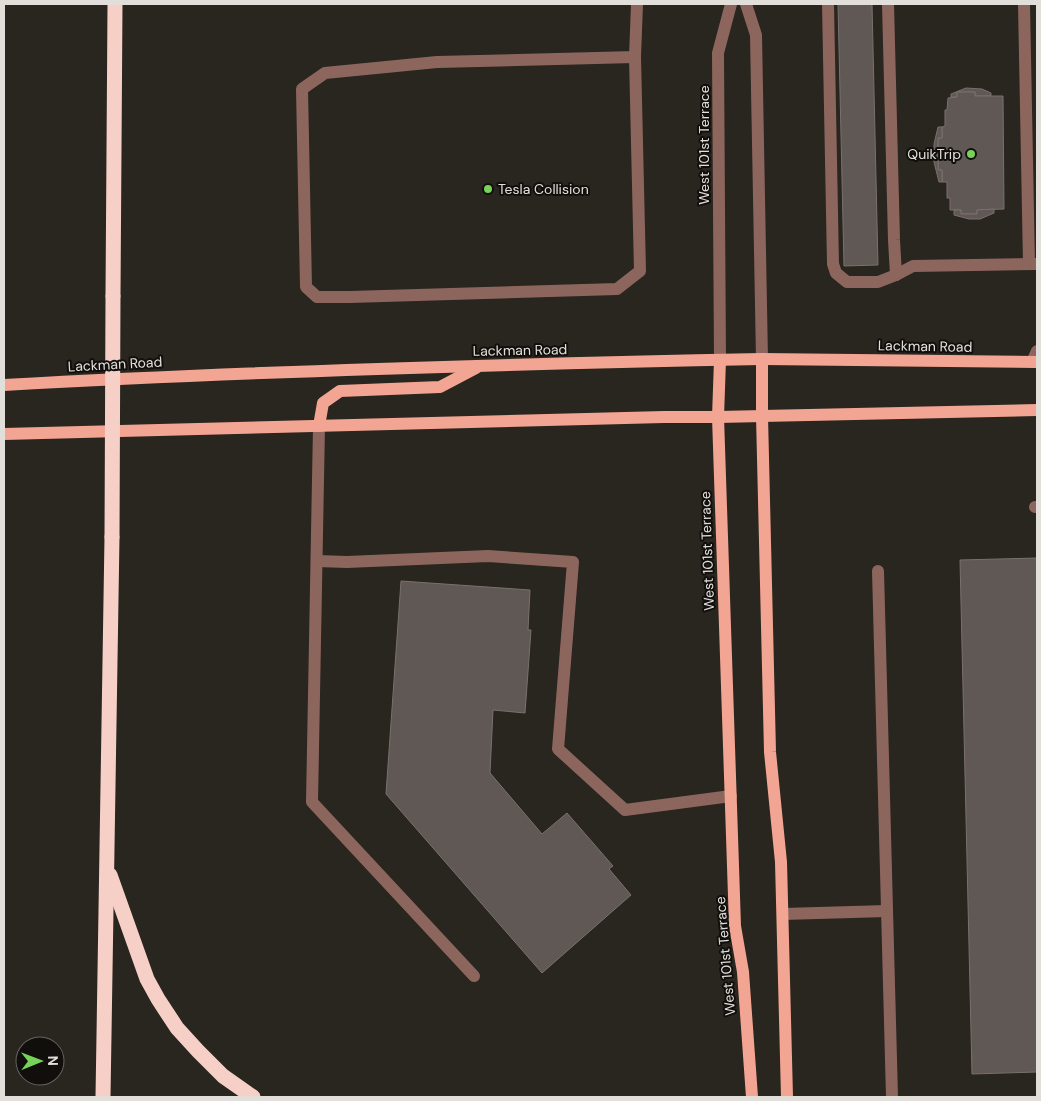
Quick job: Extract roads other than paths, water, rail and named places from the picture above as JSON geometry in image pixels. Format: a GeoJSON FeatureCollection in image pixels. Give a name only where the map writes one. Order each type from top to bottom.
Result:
{"type":"FeatureCollection","features":[{"type":"Feature","properties":{"kind":"highway"},"geometry":{"type":"LineString","coordinates":[[103,1097],[112,536],[115,4]]}},
{"type":"Feature","properties":{"kind":"highway"},"geometry":{"type":"LineString","coordinates":[[107,866],[147,979],[158,999],[177,1028],[198,1051],[223,1076],[253,1097]]}},
{"type":"Feature","properties":{"kind":"main road","name":"Lackman Road"},"geometry":{"type":"LineString","coordinates":[[4,385],[161,376],[480,366],[762,359],[1036,358]]}},
{"type":"Feature","properties":{"kind":"main road"},"geometry":{"type":"LineString","coordinates":[[762,359],[770,752],[782,862],[786,1097]]}},
{"type":"Feature","properties":{"kind":"main road","name":"West 101st Terrace"},"geometry":{"type":"LineString","coordinates":[[720,360],[718,417],[735,926],[742,972],[752,1097]]}},
{"type":"Feature","properties":{"kind":"main road"},"geometry":{"type":"LineString","coordinates":[[319,426],[323,403],[340,391],[440,387],[480,366]]}},
{"type":"Feature","properties":{"kind":"main road"},"geometry":{"type":"LineString","coordinates":[[4,434],[1037,410]]}},
{"type":"Feature","properties":{"kind":"street"},"geometry":{"type":"LineString","coordinates":[[635,57],[437,62],[325,73],[302,89],[306,287],[317,297],[617,289],[640,271],[635,57],[637,4]]}},
{"type":"Feature","properties":{"kind":"street","name":"West 101st Terrace"},"geometry":{"type":"LineString","coordinates":[[720,360],[718,54],[731,4]]}},
{"type":"Feature","properties":{"kind":"street"},"geometry":{"type":"LineString","coordinates":[[746,4],[756,35],[762,359]]}},
{"type":"Feature","properties":{"kind":"street"},"geometry":{"type":"LineString","coordinates":[[828,4],[833,264],[836,273],[847,282],[878,282],[913,266],[1033,264],[1024,4]]}},
{"type":"Feature","properties":{"kind":"street"},"geometry":{"type":"LineString","coordinates":[[888,4],[896,275]]}},
{"type":"Feature","properties":{"kind":"street"},"geometry":{"type":"LineString","coordinates":[[319,426],[312,802],[474,976]]}},
{"type":"Feature","properties":{"kind":"street"},"geometry":{"type":"LineString","coordinates":[[317,561],[347,562],[488,556],[573,562],[558,749],[625,810],[730,796]]}},
{"type":"Feature","properties":{"kind":"street"},"geometry":{"type":"LineString","coordinates":[[878,571],[892,1097]]}},
{"type":"Feature","properties":{"kind":"street"},"geometry":{"type":"LineString","coordinates":[[783,914],[887,911]]}},
{"type":"Feature","properties":{"kind":"place","name":"QuikTrip"},"geometry":{"type":"Point","coordinates":[971,154]}},
{"type":"Feature","properties":{"kind":"place","name":"Tesla Collision"},"geometry":{"type":"Point","coordinates":[488,189]}}]}
